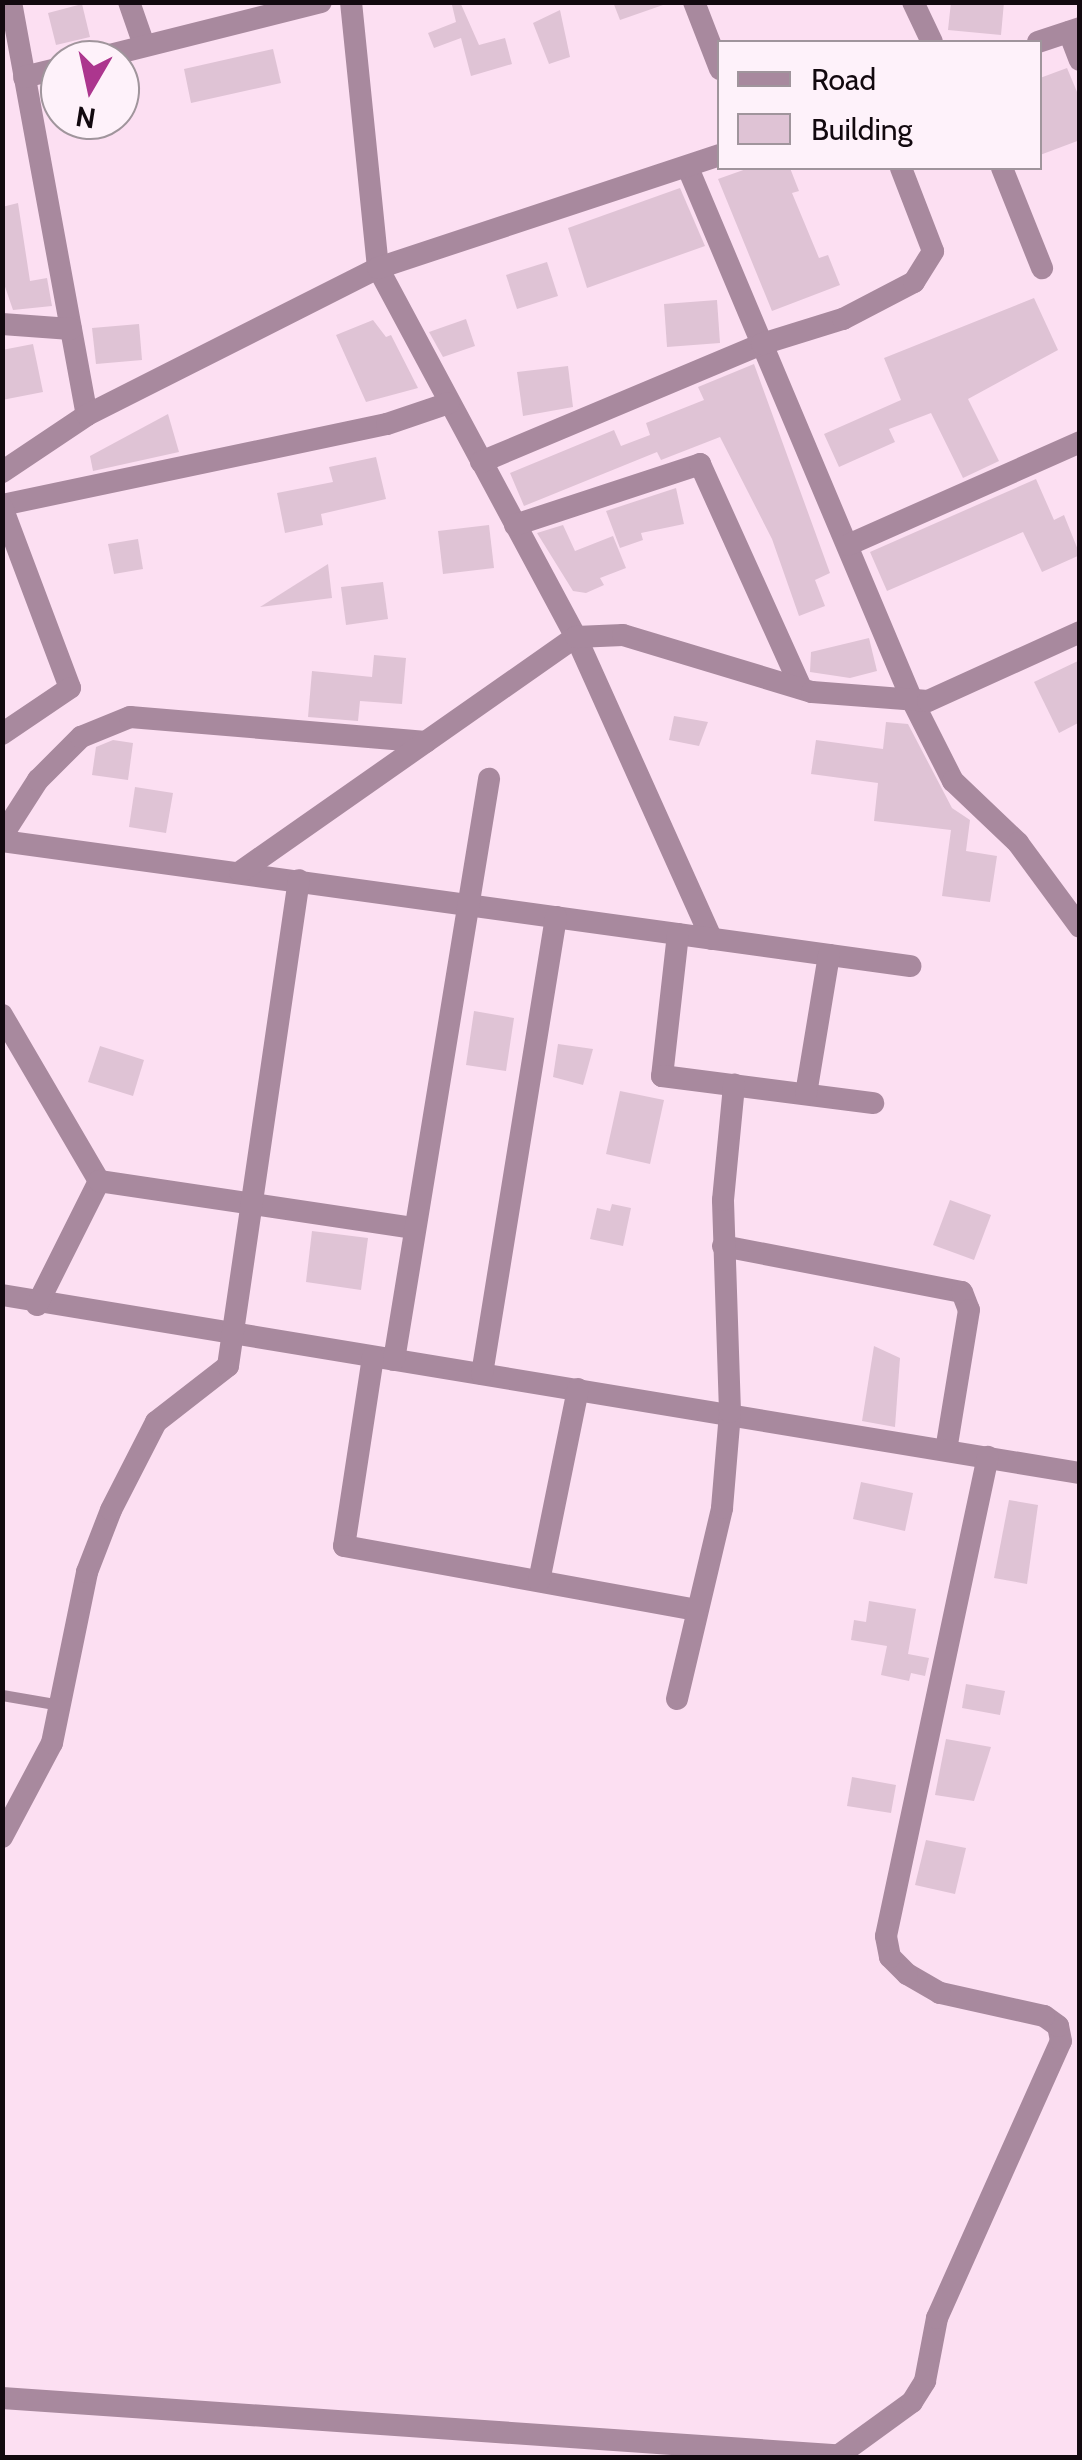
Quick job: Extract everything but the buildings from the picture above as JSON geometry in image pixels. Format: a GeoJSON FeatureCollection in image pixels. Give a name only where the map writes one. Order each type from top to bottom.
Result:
{"type":"FeatureCollection","features":[{"type":"Feature","properties":{"kind":"street"},"geometry":{"type":"LineString","coordinates":[[10,2],[87,415]]}},
{"type":"Feature","properties":{"kind":"street"},"geometry":{"type":"LineString","coordinates":[[128,2],[144,45]]}},
{"type":"Feature","properties":{"kind":"street"},"geometry":{"type":"LineString","coordinates":[[140,46],[321,2]]}},
{"type":"Feature","properties":{"kind":"street"},"geometry":{"type":"LineString","coordinates":[[351,2],[378,268],[576,637],[712,938]]}},
{"type":"Feature","properties":{"kind":"street"},"geometry":{"type":"LineString","coordinates":[[694,2],[717,60]]}},
{"type":"Feature","properties":{"kind":"street"},"geometry":{"type":"LineString","coordinates":[[913,2],[931,40]]}},
{"type":"Feature","properties":{"kind":"street"},"geometry":{"type":"LineString","coordinates":[[1042,41],[1074,30],[1080,60]]}},
{"type":"Feature","properties":{"kind":"street"},"geometry":{"type":"LineString","coordinates":[[24,78],[40,74]]}},
{"type":"Feature","properties":{"kind":"street"},"geometry":{"type":"LineString","coordinates":[[2,472],[87,415],[378,268],[717,156]]}},
{"type":"Feature","properties":{"kind":"street"},"geometry":{"type":"LineString","coordinates":[[688,168],[912,700],[953,781],[1018,843],[1080,928]]}},
{"type":"Feature","properties":{"kind":"street"},"geometry":{"type":"LineString","coordinates":[[481,462],[762,344],[843,319],[914,282],[932,252],[903,170]]}},
{"type":"Feature","properties":{"kind":"street"},"geometry":{"type":"LineString","coordinates":[[1003,170],[1042,268]]}},
{"type":"Feature","properties":{"kind":"street"},"geometry":{"type":"LineString","coordinates":[[2,324],[71,328]]}},
{"type":"Feature","properties":{"kind":"street"},"geometry":{"type":"LineString","coordinates":[[2,734],[70,688],[2,506],[387,424],[449,403]]}},
{"type":"Feature","properties":{"kind":"street"},"geometry":{"type":"LineString","coordinates":[[848,545],[1080,442]]}},
{"type":"Feature","properties":{"kind":"street"},"geometry":{"type":"LineString","coordinates":[[515,525],[700,464],[801,688]]}},
{"type":"Feature","properties":{"kind":"street"},"geometry":{"type":"LineString","coordinates":[[240,872],[576,637],[623,635],[801,688],[928,701],[1080,632]]}},
{"type":"Feature","properties":{"kind":"street"},"geometry":{"type":"LineString","coordinates":[[426,742],[130,717],[81,737],[38,780],[2,838],[910,966]]}},
{"type":"Feature","properties":{"kind":"street"},"geometry":{"type":"LineString","coordinates":[[489,779],[413,1228],[344,1546],[697,1610]]}},
{"type":"Feature","properties":{"kind":"street"},"geometry":{"type":"LineString","coordinates":[[2,1837],[52,1744],[88,1572],[111,1510],[156,1422],[228,1366],[298,880]]}},
{"type":"Feature","properties":{"kind":"street"},"geometry":{"type":"LineString","coordinates":[[482,1374],[556,916]]}},
{"type":"Feature","properties":{"kind":"street"},"geometry":{"type":"LineString","coordinates":[[678,934],[662,1076],[872,1103]]}},
{"type":"Feature","properties":{"kind":"street"},"geometry":{"type":"LineString","coordinates":[[806,1094],[829,955]]}},
{"type":"Feature","properties":{"kind":"street"},"geometry":{"type":"LineString","coordinates":[[2,1015],[99,1182]]}},
{"type":"Feature","properties":{"kind":"street"},"geometry":{"type":"LineString","coordinates":[[677,1699],[722,1508],[730,1412],[723,1246],[734,1085]]}},
{"type":"Feature","properties":{"kind":"street"},"geometry":{"type":"LineString","coordinates":[[99,1182],[413,1228]]}},
{"type":"Feature","properties":{"kind":"street"},"geometry":{"type":"LineString","coordinates":[[37,1305],[99,1182]]}},
{"type":"Feature","properties":{"kind":"street"},"geometry":{"type":"LineString","coordinates":[[723,1246],[962,1292],[969,1310],[946,1450]]}},
{"type":"Feature","properties":{"kind":"street"},"geometry":{"type":"LineString","coordinates":[[2,1295],[37,1305],[730,1412],[1080,1473]]}},
{"type":"Feature","properties":{"kind":"street"},"geometry":{"type":"LineString","coordinates":[[538,1581],[578,1388]]}},
{"type":"Feature","properties":{"kind":"street"},"geometry":{"type":"LineString","coordinates":[[2,2398],[844,2457],[912,2402],[925,2381],[937,2318],[1061,2040],[1058,2026],[1044,2016],[940,1993],[907,1974],[890,1957],[886,1936],[988,1457]]}},
{"type":"Feature","properties":{"kind":"lane"},"geometry":{"type":"LineString","coordinates":[[2,1695],[60,1705]]}}]}
